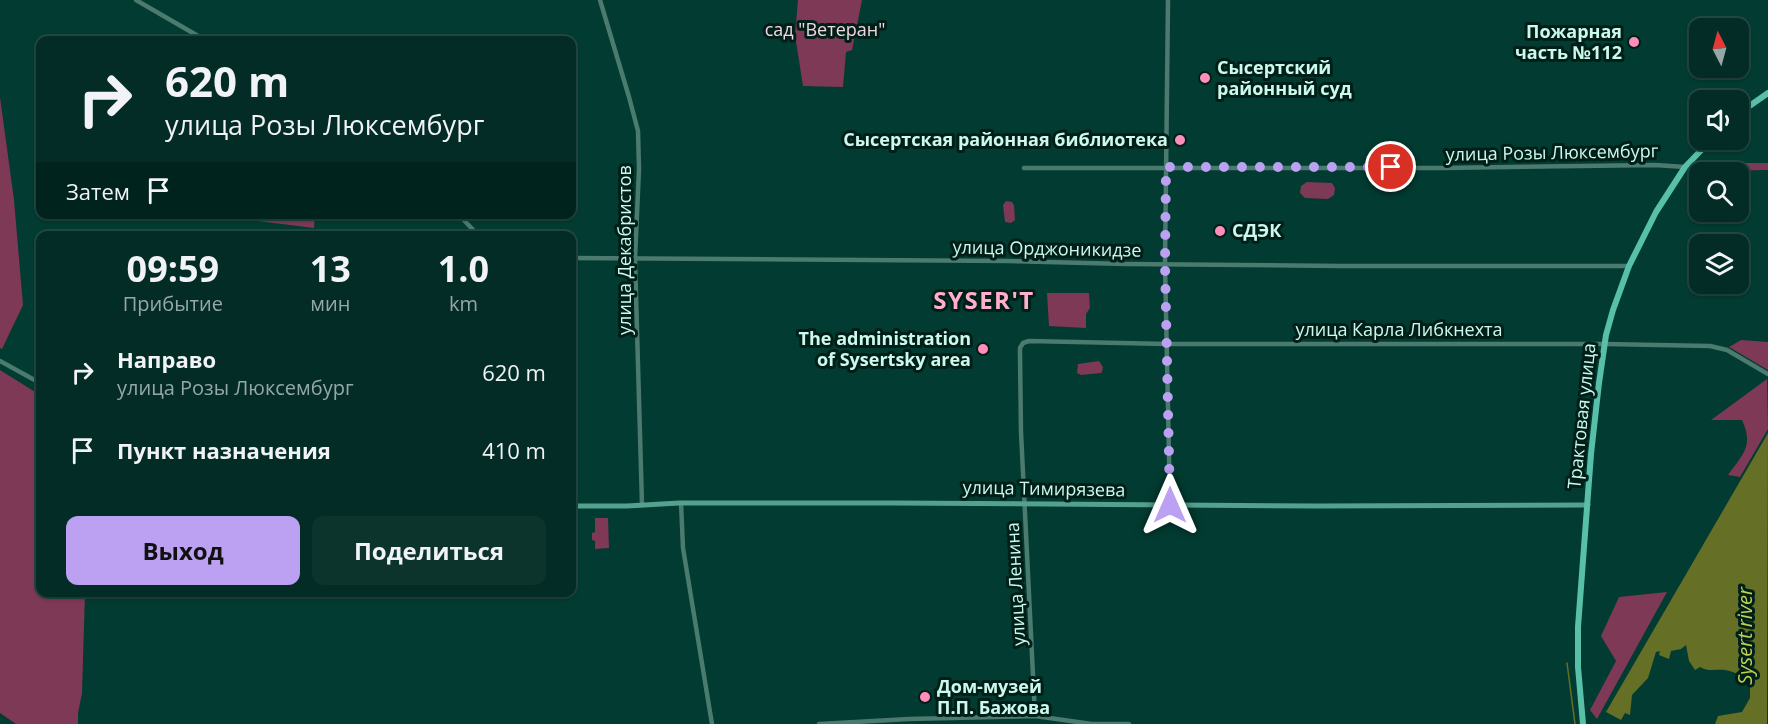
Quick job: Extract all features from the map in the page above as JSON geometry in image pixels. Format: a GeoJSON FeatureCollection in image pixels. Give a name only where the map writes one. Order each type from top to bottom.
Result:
{"type":"FeatureCollection","features":[{"type":"Feature","properties":{"kind":"main road"},"geometry":{"type":"LineString","coordinates":[[1749,106],[1768,93]]}},
{"type":"Feature","properties":{"kind":"main road","name":"Трактовая улица"},"geometry":{"type":"LineString","coordinates":[[1583,724],[1578,667],[1578,627],[1598,392],[1605,344],[1613,310],[1629,266],[1656,212],[1685,167],[1701,150]]}},
{"type":"Feature","properties":{"kind":"main road","name":"улица Тимирязева"},"geometry":{"type":"LineString","coordinates":[[576,506],[917,502],[1317,506],[1588,505]]}},
{"type":"Feature","properties":{"kind":"street"},"geometry":{"type":"LineString","coordinates":[[136,0],[198,36]]}},
{"type":"Feature","properties":{"kind":"street","name":"улица Декабристов"},"geometry":{"type":"LineString","coordinates":[[600,0],[638,131],[639,169],[635,259],[642,505]]}},
{"type":"Feature","properties":{"kind":"street"},"geometry":{"type":"LineString","coordinates":[[1168,0],[1165,264],[1170,505]]}},
{"type":"Feature","properties":{"kind":"street","name":"улица Розы Люксембург"},"geometry":{"type":"LineString","coordinates":[[1024,168],[1455,168],[1655,165],[1685,167]]}},
{"type":"Feature","properties":{"kind":"street"},"geometry":{"type":"LineString","coordinates":[[463,219],[474,231]]}},
{"type":"Feature","properties":{"kind":"street","name":"улица Орджоникидзе"},"geometry":{"type":"LineString","coordinates":[[576,258],[1342,266],[1629,266]]}},
{"type":"Feature","properties":{"kind":"street","name":"улица Карла Либкнехта"},"geometry":{"type":"LineString","coordinates":[[1023,343],[1029,341],[1167,344],[1714,346],[1727,350],[1768,374]]}},
{"type":"Feature","properties":{"kind":"street","name":"улица Ленина"},"geometry":{"type":"LineString","coordinates":[[1023,343],[1020,348],[1020,404],[1035,716]]}},
{"type":"Feature","properties":{"kind":"street"},"geometry":{"type":"LineString","coordinates":[[0,362],[36,382]]}},
{"type":"Feature","properties":{"kind":"street"},"geometry":{"type":"LineString","coordinates":[[681,503],[683,548],[712,724]]}},
{"type":"Feature","properties":{"kind":"street"},"geometry":{"type":"LineString","coordinates":[[819,724],[1035,716],[1085,723],[1129,724]]}},
{"type":"Feature","properties":{"kind":"green space","name":"сад \"Ветеран\""},"geometry":{"type":"Polygon","coordinates":[[[798,0],[862,0],[852,50],[846,52],[843,87],[803,86],[795,35],[798,0]]]}},
{"type":"Feature","properties":{"kind":"green space"},"geometry":{"type":"Polygon","coordinates":[[[0,97],[14,200],[23,305],[2,349],[0,348],[0,97]]]}},
{"type":"Feature","properties":{"kind":"green space"},"geometry":{"type":"Polygon","coordinates":[[[1749,163],[1768,163],[1768,170],[1749,170],[1749,163]]]}},
{"type":"Feature","properties":{"kind":"green space"},"geometry":{"type":"Polygon","coordinates":[[[1307,182],[1332,183],[1335,188],[1334,195],[1328,199],[1305,198],[1300,193],[1301,186],[1307,182]]]}},
{"type":"Feature","properties":{"kind":"green space"},"geometry":{"type":"Polygon","coordinates":[[[1006,201],[1014,205],[1015,220],[1011,223],[1005,222],[1003,205],[1006,201]]]}},
{"type":"Feature","properties":{"kind":"green space"},"geometry":{"type":"Polygon","coordinates":[[[249,219],[315,219],[314,228],[249,219]]]}},
{"type":"Feature","properties":{"kind":"green space"},"geometry":{"type":"Polygon","coordinates":[[[1047,293],[1089,293],[1090,308],[1086,314],[1086,328],[1049,326],[1047,293]]]}},
{"type":"Feature","properties":{"kind":"green space"},"geometry":{"type":"Polygon","coordinates":[[[1741,340],[1768,342],[1768,370],[1729,347],[1741,340]]]}},
{"type":"Feature","properties":{"kind":"green space"},"geometry":{"type":"Polygon","coordinates":[[[1099,361],[1103,367],[1101,373],[1081,375],[1077,373],[1078,364],[1099,361]]]}},
{"type":"Feature","properties":{"kind":"green space"},"geometry":{"type":"Polygon","coordinates":[[[0,370],[36,392],[36,597],[85,597],[82,693],[78,724],[16,724],[0,713],[0,370]]]}},
{"type":"Feature","properties":{"kind":"green space"},"geometry":{"type":"Polygon","coordinates":[[[1767,379],[1768,429],[1740,477],[1728,475],[1745,449],[1747,437],[1745,429],[1742,420],[1711,420],[1767,379]]]}},
{"type":"Feature","properties":{"kind":"green space"},"geometry":{"type":"Polygon","coordinates":[[[595,518],[608,518],[609,548],[595,549],[592,533],[595,532],[595,518]]]}},
{"type":"Feature","properties":{"kind":"green space"},"geometry":{"type":"Polygon","coordinates":[[[1667,592],[1597,719],[1590,710],[1616,661],[1601,636],[1619,597],[1667,592]]]}},
{"type":"Feature","properties":{"kind":"water","name":"Sysert river"},"geometry":{"type":"Polygon","coordinates":[[[1768,433],[1767,724],[1715,724],[1718,716],[1742,712],[1750,698],[1750,681],[1725,670],[1709,670],[1700,667],[1695,670],[1689,661],[1686,645],[1681,649],[1671,651],[1669,659],[1659,655],[1660,651],[1656,652],[1648,678],[1632,695],[1630,715],[1625,713],[1621,720],[1606,712],[1768,433]]]}},
{"type":"Feature","properties":{"kind":"waterway"},"geometry":{"type":"LineString","coordinates":[[1567,663],[1575,724]]}},
{"type":"Feature","properties":{"kind":"place","name":"Пожарная часть №112"},"geometry":{"type":"Point","coordinates":[1634,42]}},
{"type":"Feature","properties":{"kind":"place","name":"Сысертский районный суд"},"geometry":{"type":"Point","coordinates":[1205,78]}},
{"type":"Feature","properties":{"kind":"place","name":"Сысертская районная библиотека"},"geometry":{"type":"Point","coordinates":[1180,140]}},
{"type":"Feature","properties":{"kind":"place","name":"СДЭК"},"geometry":{"type":"Point","coordinates":[1220,231]}},
{"type":"Feature","properties":{"kind":"place","name":"The administration of Sysertsky area"},"geometry":{"type":"Point","coordinates":[983,349]}},
{"type":"Feature","properties":{"kind":"place","name":"Дом-музей П.П. Бажова"},"geometry":{"type":"Point","coordinates":[925,697]}},
{"type":"Feature","properties":{"kind":"district","name":"SYSER'T"},"geometry":{"type":"Point","coordinates":[984,301]}},
{"type":"Feature","properties":{"kind":"route"},"geometry":{"type":"LineString","coordinates":[[1170,505],[1165,264],[1166,167],[1391,167]]}}]}
